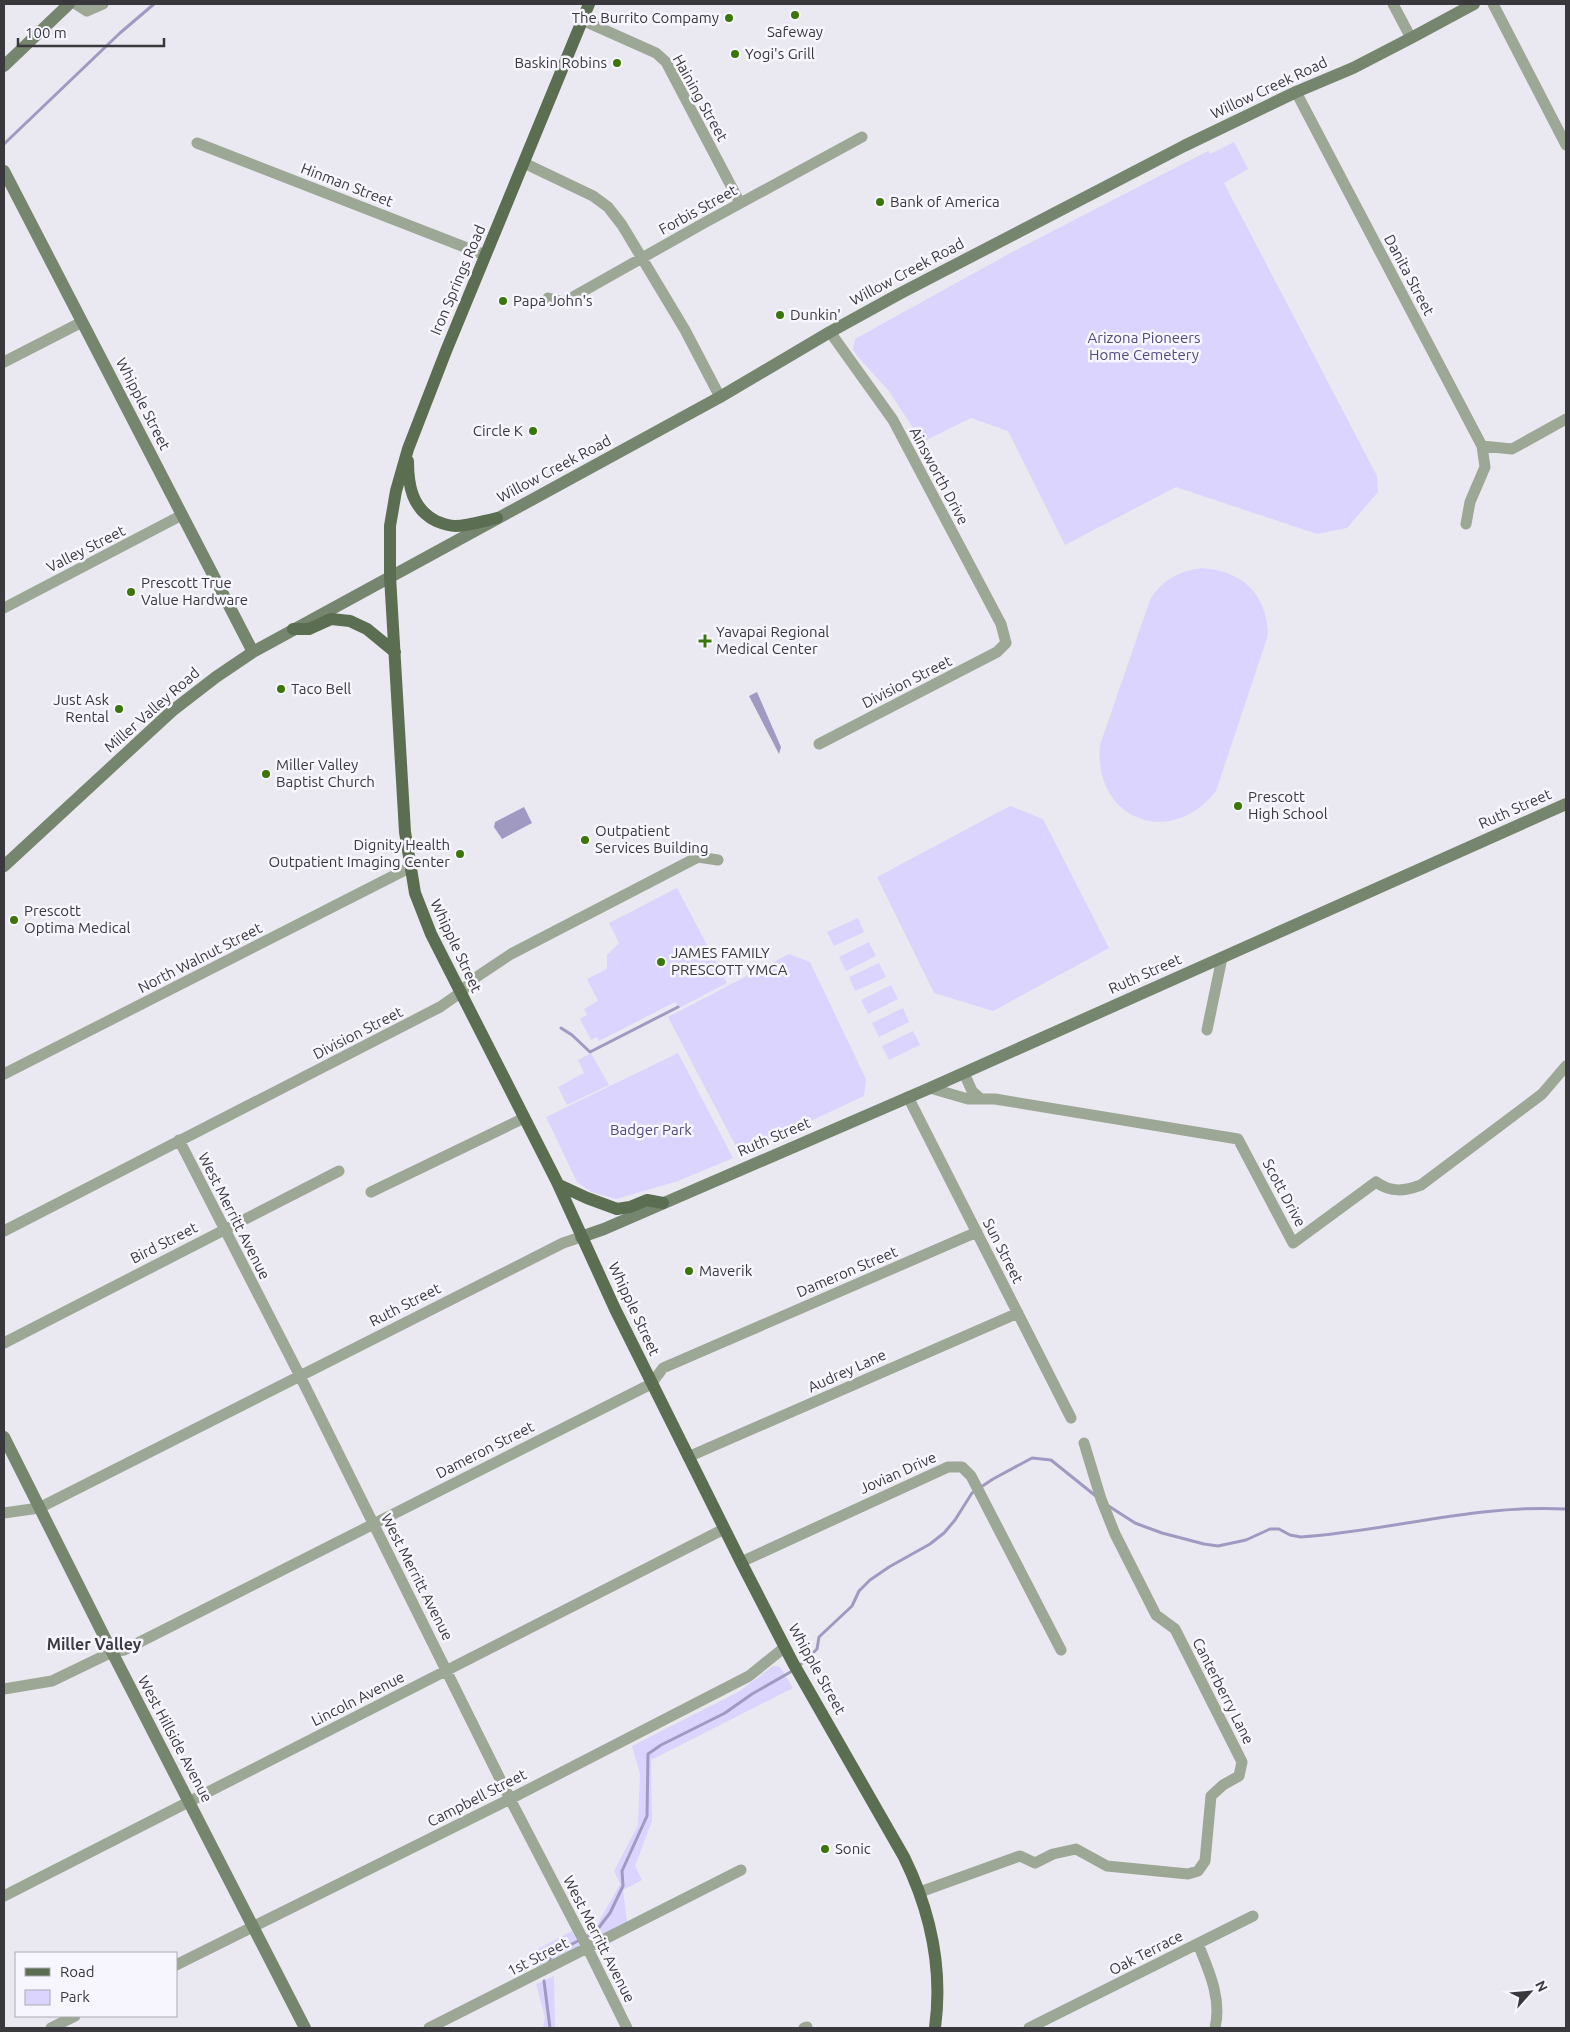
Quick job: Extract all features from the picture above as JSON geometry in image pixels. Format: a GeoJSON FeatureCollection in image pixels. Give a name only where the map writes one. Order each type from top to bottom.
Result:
{"type":"FeatureCollection","features":[{"type":"Feature","properties":{"kind":"main road","name":"Iron Springs Road"},"geometry":{"type":"LineString","coordinates":[[390,576],[390,526],[396,491],[408,449],[446,351],[589,4]]}},
{"type":"Feature","properties":{"kind":"main road"},"geometry":{"type":"LineString","coordinates":[[408,449],[408,480],[413,497],[420,509],[429,517],[454,526],[497,518]]}},
{"type":"Feature","properties":{"kind":"main road","name":"Whipple Street"},"geometry":{"type":"LineString","coordinates":[[390,576],[405,832],[409,868],[415,893],[431,934],[559,1186],[581,1237],[651,1384],[724,1529],[785,1647],[904,1857],[920,1892],[931,1934],[937,1972],[935,2028]]}},
{"type":"Feature","properties":{"kind":"main road"},"geometry":{"type":"LineString","coordinates":[[293,629],[309,629],[331,619],[350,621],[367,629],[395,652]]}},
{"type":"Feature","properties":{"kind":"main road"},"geometry":{"type":"LineString","coordinates":[[559,1186],[617,1209],[630,1207],[647,1200],[663,1203]]}},
{"type":"Feature","properties":{"kind":"street"},"geometry":{"type":"LineString","coordinates":[[4,66],[69,4]]}},
{"type":"Feature","properties":{"kind":"street"},"geometry":{"type":"LineString","coordinates":[[76,4],[87,11],[103,4]]}},
{"type":"Feature","properties":{"kind":"street"},"geometry":{"type":"LineString","coordinates":[[1393,4],[1411,38]]}},
{"type":"Feature","properties":{"kind":"street","name":"Willow Creek Road"},"geometry":{"type":"LineString","coordinates":[[367,589],[720,397],[830,332],[1184,146],[1296,92],[1353,68],[1474,4]]}},
{"type":"Feature","properties":{"kind":"street"},"geometry":{"type":"LineString","coordinates":[[1494,4],[1566,144]]}},
{"type":"Feature","properties":{"kind":"street","name":"Haining Street"},"geometry":{"type":"LineString","coordinates":[[582,20],[656,54],[666,62],[740,204]]}},
{"type":"Feature","properties":{"kind":"street","name":"Danita Street"},"geometry":{"type":"LineString","coordinates":[[1296,92],[1482,446]]}},
{"type":"Feature","properties":{"kind":"street","name":"Forbis Street"},"geometry":{"type":"LineString","coordinates":[[548,298],[564,302],[862,137]]}},
{"type":"Feature","properties":{"kind":"street","name":"Hinman Street"},"geometry":{"type":"LineString","coordinates":[[198,143],[485,256]]}},
{"type":"Feature","properties":{"kind":"street"},"geometry":{"type":"LineString","coordinates":[[524,162],[593,196],[608,207],[622,225],[686,330],[720,397]]}},
{"type":"Feature","properties":{"kind":"street","name":"Whipple Street"},"geometry":{"type":"LineString","coordinates":[[4,171],[253,652]]}},
{"type":"Feature","properties":{"kind":"street"},"geometry":{"type":"LineString","coordinates":[[4,362],[82,322]]}},
{"type":"Feature","properties":{"kind":"street","name":"Ainsworth Drive"},"geometry":{"type":"LineString","coordinates":[[830,332],[892,420],[1002,624],[1006,642]]}},
{"type":"Feature","properties":{"kind":"street"},"geometry":{"type":"LineString","coordinates":[[1466,524],[1470,502],[1485,467],[1482,446],[1512,449],[1566,419]]}},
{"type":"Feature","properties":{"kind":"street","name":"Valley Street"},"geometry":{"type":"LineString","coordinates":[[4,608],[182,515]]}},
{"type":"Feature","properties":{"kind":"street","name":"Miller Valley Road"},"geometry":{"type":"LineString","coordinates":[[4,866],[172,711],[216,677],[253,652],[367,589]]}},
{"type":"Feature","properties":{"kind":"street","name":"Division Street"},"geometry":{"type":"LineString","coordinates":[[819,744],[997,652],[1006,642]]}},
{"type":"Feature","properties":{"kind":"street","name":"Ruth Street"},"geometry":{"type":"LineString","coordinates":[[4,1513],[39,1508],[563,1243],[663,1203],[930,1088],[1566,804]]}},
{"type":"Feature","properties":{"kind":"street","name":"Division Street"},"geometry":{"type":"LineString","coordinates":[[4,1231],[436,1010],[448,1003],[475,978],[511,954],[558,929],[698,857],[718,860]]}},
{"type":"Feature","properties":{"kind":"street","name":"North Walnut Street"},"geometry":{"type":"LineString","coordinates":[[4,1074],[409,868]]}},
{"type":"Feature","properties":{"kind":"street"},"geometry":{"type":"LineString","coordinates":[[1207,1030],[1222,958]]}},
{"type":"Feature","properties":{"kind":"street","name":"Scott Drive"},"geometry":{"type":"LineString","coordinates":[[930,1088],[968,1099],[995,1099],[1238,1139],[1293,1243],[1376,1182],[1384,1188],[1405,1191],[1421,1185],[1542,1094],[1566,1066]]}},
{"type":"Feature","properties":{"kind":"street"},"geometry":{"type":"LineString","coordinates":[[964,1073],[972,1091],[982,1099]]}},
{"type":"Feature","properties":{"kind":"street","name":"Sun Street"},"geometry":{"type":"LineString","coordinates":[[908,1097],[1071,1418]]}},
{"type":"Feature","properties":{"kind":"street"},"geometry":{"type":"LineString","coordinates":[[371,1192],[524,1118]]}},
{"type":"Feature","properties":{"kind":"street","name":"West Merritt Avenue"},"geometry":{"type":"LineString","coordinates":[[179,1140],[300,1376],[510,1799],[627,2028]]}},
{"type":"Feature","properties":{"kind":"street","name":"Bird Street"},"geometry":{"type":"LineString","coordinates":[[4,1343],[339,1172]]}},
{"type":"Feature","properties":{"kind":"street","name":"Dameron Street"},"geometry":{"type":"LineString","coordinates":[[4,1689],[52,1681],[112,1652],[124,1650],[651,1384],[663,1368],[978,1232]]}},
{"type":"Feature","properties":{"kind":"street","name":"Audrey Lane"},"geometry":{"type":"LineString","coordinates":[[688,1457],[1018,1313]]}},
{"type":"Feature","properties":{"kind":"street","name":"West Hillside Avenue"},"geometry":{"type":"LineString","coordinates":[[4,1437],[112,1652],[306,2028]]}},
{"type":"Feature","properties":{"kind":"street","name":"Canterberry Lane"},"geometry":{"type":"LineString","coordinates":[[920,1892],[1020,1856],[1035,1863],[1053,1854],[1076,1849],[1107,1866],[1188,1874],[1198,1871],[1205,1861],[1210,1796],[1223,1785],[1239,1776],[1242,1762],[1175,1629],[1156,1615],[1115,1534],[1084,1443]]}},
{"type":"Feature","properties":{"kind":"street","name":"Jovian Drive"},"geometry":{"type":"LineString","coordinates":[[741,1562],[948,1467],[962,1467],[971,1476],[1061,1650]]}},
{"type":"Feature","properties":{"kind":"street","name":"Lincoln Avenue"},"geometry":{"type":"LineString","coordinates":[[4,1896],[724,1529]]}},
{"type":"Feature","properties":{"kind":"street","name":"Campbell Street"},"geometry":{"type":"LineString","coordinates":[[178,1964],[510,1799],[749,1676],[785,1647]]}},
{"type":"Feature","properties":{"kind":"street","name":"1st Street"},"geometry":{"type":"LineString","coordinates":[[429,2028],[741,1870]]}},
{"type":"Feature","properties":{"kind":"street"},"geometry":{"type":"LineString","coordinates":[[1198,1944],[1253,1916]]}},
{"type":"Feature","properties":{"kind":"street","name":"Oak Terrace"},"geometry":{"type":"LineString","coordinates":[[1029,2028],[1198,1944],[1217,2000],[1215,2028]]}},
{"type":"Feature","properties":{"kind":"street"},"geometry":{"type":"LineString","coordinates":[[50,2028],[73,2017]]}},
{"type":"Feature","properties":{"kind":"green space","name":"Arizona Pioneers Home Cemetery"},"geometry":{"type":"Polygon","coordinates":[[[1234,142],[1248,169],[1224,183],[1377,476],[1378,492],[1347,528],[1317,534],[1176,487],[1065,545],[1008,431],[971,418],[922,442],[889,391],[853,350],[855,339],[1014,251],[1208,151],[1210,154],[1234,142]]]}},
{"type":"Feature","properties":{"kind":"green space"},"geometry":{"type":"Polygon","coordinates":[[[1201,568],[1229,574],[1240,579],[1250,587],[1263,608],[1267,620],[1268,635],[1216,791],[1198,809],[1177,819],[1157,822],[1138,818],[1121,808],[1109,792],[1101,771],[1100,745],[1150,600],[1154,593],[1171,578],[1193,569],[1201,568]]]}},
{"type":"Feature","properties":{"kind":"green space"},"geometry":{"type":"Polygon","coordinates":[[[1010,806],[1043,819],[1109,948],[993,1011],[934,993],[877,877],[1010,806]]]}},
{"type":"Feature","properties":{"kind":"green space","name":"JAMES FAMILY PRESCOTT YMCA"},"geometry":{"type":"Polygon","coordinates":[[[677,888],[727,983],[679,1008],[675,1002],[599,1041],[597,1037],[591,1040],[580,1019],[587,1015],[584,1009],[598,1001],[587,979],[607,969],[607,955],[619,943],[609,923],[677,888]]]}},
{"type":"Feature","properties":{"kind":"green space"},"geometry":{"type":"Polygon","coordinates":[[[858,918],[864,932],[834,946],[827,932],[858,918]]]}},
{"type":"Feature","properties":{"kind":"green space"},"geometry":{"type":"Polygon","coordinates":[[[869,942],[876,956],[846,971],[839,957],[869,942]]]}},
{"type":"Feature","properties":{"kind":"green space"},"geometry":{"type":"Polygon","coordinates":[[[789,954],[810,962],[866,1079],[864,1096],[740,1154],[668,1017],[789,954]]]}},
{"type":"Feature","properties":{"kind":"green space"},"geometry":{"type":"Polygon","coordinates":[[[879,963],[886,977],[855,991],[849,977],[879,963]]]}},
{"type":"Feature","properties":{"kind":"green space"},"geometry":{"type":"Polygon","coordinates":[[[891,985],[898,999],[868,1014],[861,1000],[891,985]]]}},
{"type":"Feature","properties":{"kind":"green space"},"geometry":{"type":"Polygon","coordinates":[[[903,1008],[909,1022],[879,1037],[872,1023],[903,1008]]]}},
{"type":"Feature","properties":{"kind":"green space"},"geometry":{"type":"Polygon","coordinates":[[[913,1031],[920,1045],[889,1060],[882,1046],[913,1031]]]}},
{"type":"Feature","properties":{"kind":"green space"},"geometry":{"type":"Polygon","coordinates":[[[591,1053],[609,1085],[567,1105],[558,1087],[584,1073],[578,1060],[591,1053]]]}},
{"type":"Feature","properties":{"kind":"green space","name":"Badger Park"},"geometry":{"type":"Polygon","coordinates":[[[678,1053],[733,1158],[678,1181],[616,1199],[591,1192],[577,1182],[546,1117],[678,1053]]]}},
{"type":"Feature","properties":{"kind":"green space"},"geometry":{"type":"Polygon","coordinates":[[[773,1666],[780,1667],[793,1688],[651,1760],[652,1821],[635,1866],[642,1880],[623,1890],[627,1922],[593,1942],[587,1930],[598,1923],[620,1884],[614,1871],[638,1825],[640,1774],[632,1746],[740,1691],[773,1666]]]}},
{"type":"Feature","properties":{"kind":"green space"},"geometry":{"type":"Polygon","coordinates":[[[572,1931],[581,1948],[538,1969],[530,1953],[572,1931]]]}},
{"type":"Feature","properties":{"kind":"green space"},"geometry":{"type":"Polygon","coordinates":[[[554,1976],[555,2028],[543,2028],[545,2017],[536,1984],[554,1976]]]}},
{"type":"Feature","properties":{"kind":"shaded area"},"geometry":{"type":"Polygon","coordinates":[[[757,692],[781,747],[779,754],[749,696],[757,692]]]}},
{"type":"Feature","properties":{"kind":"shaded area"},"geometry":{"type":"Polygon","coordinates":[[[524,807],[532,823],[502,839],[494,827],[495,822],[524,807]]]}},
{"type":"Feature","properties":{"kind":"waterway"},"geometry":{"type":"LineString","coordinates":[[4,144],[120,33],[154,4]]}},
{"type":"Feature","properties":{"kind":"waterway"},"geometry":{"type":"LineString","coordinates":[[561,1028],[572,1035],[590,1052],[678,1007]]}},
{"type":"Feature","properties":{"kind":"waterway"},"geometry":{"type":"LineString","coordinates":[[799,1666],[817,1649],[819,1637],[852,1606],[859,1591],[870,1580],[930,1544],[944,1533],[955,1520],[972,1493],[993,1479],[1032,1458],[1051,1460],[1097,1497]]}},
{"type":"Feature","properties":{"kind":"waterway"},"geometry":{"type":"LineString","coordinates":[[1107,1505],[1135,1523],[1162,1533],[1218,1546],[1246,1540],[1270,1529],[1279,1529],[1290,1535],[1301,1537],[1499,1510],[1566,1509]]}},
{"type":"Feature","properties":{"kind":"waterway"},"geometry":{"type":"LineString","coordinates":[[586,1937],[597,1930],[610,1913],[623,1886],[622,1871],[647,1816],[648,1754],[661,1745],[725,1713],[752,1694],[794,1670]]}},
{"type":"Feature","properties":{"kind":"waterway"},"geometry":{"type":"LineString","coordinates":[[549,1962],[552,1954],[580,1940]]}},
{"type":"Feature","properties":{"kind":"waterway"},"geometry":{"type":"LineString","coordinates":[[544,1981],[550,2028]]}},
{"type":"Feature","properties":{"kind":"place","name":"Safeway"},"geometry":{"type":"Point","coordinates":[795,15]}},
{"type":"Feature","properties":{"kind":"place","name":"The Burrito Compamy"},"geometry":{"type":"Point","coordinates":[729,18]}},
{"type":"Feature","properties":{"kind":"place","name":"Yogi's Grill"},"geometry":{"type":"Point","coordinates":[735,54]}},
{"type":"Feature","properties":{"kind":"place","name":"Baskin Robins"},"geometry":{"type":"Point","coordinates":[617,63]}},
{"type":"Feature","properties":{"kind":"place","name":"Bank of America"},"geometry":{"type":"Point","coordinates":[880,202]}},
{"type":"Feature","properties":{"kind":"place","name":"Papa John's"},"geometry":{"type":"Point","coordinates":[503,301]}},
{"type":"Feature","properties":{"kind":"place","name":"Dunkin'"},"geometry":{"type":"Point","coordinates":[780,315]}},
{"type":"Feature","properties":{"kind":"place","name":"Circle K"},"geometry":{"type":"Point","coordinates":[533,431]}},
{"type":"Feature","properties":{"kind":"place","name":"Prescott True Value Hardware"},"geometry":{"type":"Point","coordinates":[131,592]}},
{"type":"Feature","properties":{"kind":"place","name":"Yavapai Regional Medical Center"},"geometry":{"type":"Point","coordinates":[705,641]}},
{"type":"Feature","properties":{"kind":"place","name":"Taco Bell"},"geometry":{"type":"Point","coordinates":[281,689]}},
{"type":"Feature","properties":{"kind":"place","name":"Just Ask Rental"},"geometry":{"type":"Point","coordinates":[119,709]}},
{"type":"Feature","properties":{"kind":"place","name":"Miller Valley Baptist Church"},"geometry":{"type":"Point","coordinates":[266,774]}},
{"type":"Feature","properties":{"kind":"place","name":"Prescott High School"},"geometry":{"type":"Point","coordinates":[1238,806]}},
{"type":"Feature","properties":{"kind":"place","name":"Outpatient Services Building"},"geometry":{"type":"Point","coordinates":[585,840]}},
{"type":"Feature","properties":{"kind":"place","name":"Dignity Health Outpatient Imaging Center"},"geometry":{"type":"Point","coordinates":[460,854]}},
{"type":"Feature","properties":{"kind":"place","name":"Prescott Optima Medical"},"geometry":{"type":"Point","coordinates":[14,920]}},
{"type":"Feature","properties":{"kind":"place","name":"JAMES FAMILY PRESCOTT YMCA"},"geometry":{"type":"Point","coordinates":[661,962]}},
{"type":"Feature","properties":{"kind":"place","name":"Maverik"},"geometry":{"type":"Point","coordinates":[689,1271]}},
{"type":"Feature","properties":{"kind":"place","name":"Sonic"},"geometry":{"type":"Point","coordinates":[825,1849]}},
{"type":"Feature","properties":{"kind":"district","name":"Miller Valley"},"geometry":{"type":"Point","coordinates":[94,1644]}}]}
